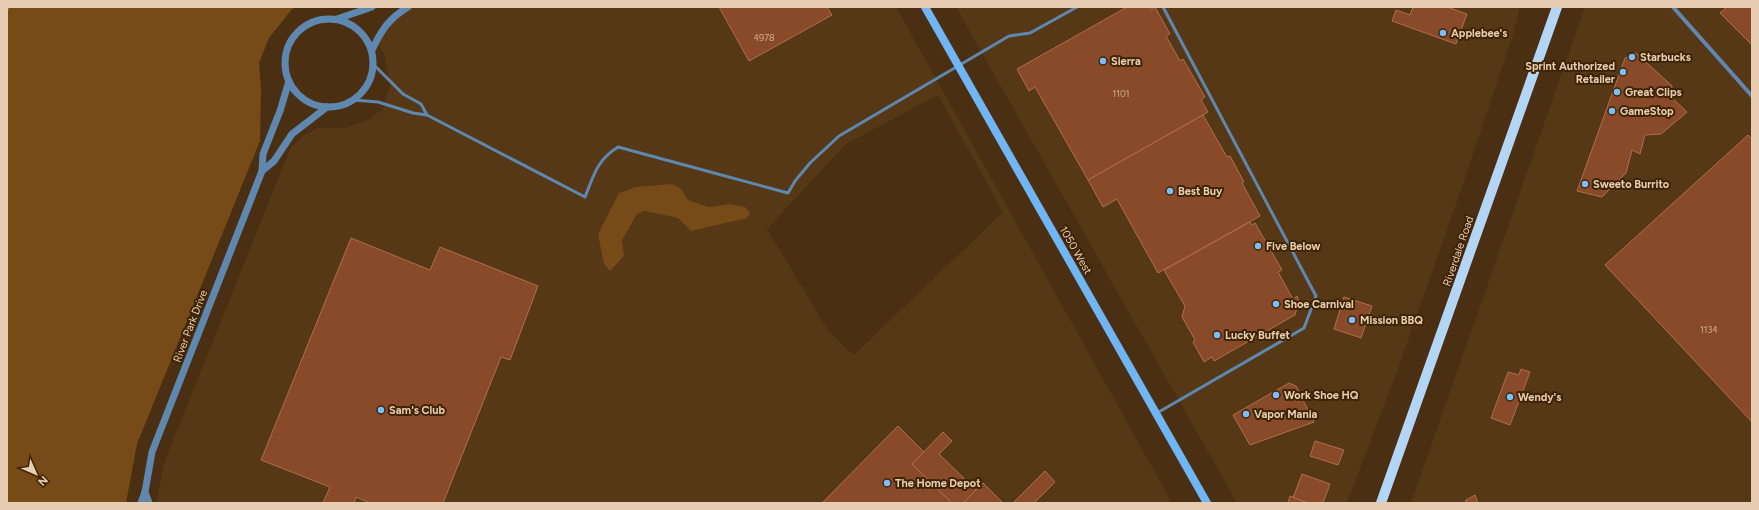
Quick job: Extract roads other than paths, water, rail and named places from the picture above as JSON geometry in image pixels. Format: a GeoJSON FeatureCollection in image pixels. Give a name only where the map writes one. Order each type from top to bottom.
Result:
{"type":"FeatureCollection","features":[{"type":"Feature","properties":{"kind":"main road","name":"1050 West"},"geometry":{"type":"LineString","coordinates":[[925,7],[1208,503]]}},
{"type":"Feature","properties":{"kind":"main road","name":"Riverdale Road"},"geometry":{"type":"LineString","coordinates":[[1381,503],[1557,7]]}},
{"type":"Feature","properties":{"kind":"street"},"geometry":{"type":"LineString","coordinates":[[336,19],[372,7]]}},
{"type":"Feature","properties":{"kind":"street"},"geometry":{"type":"LineString","coordinates":[[372,50],[382,29],[398,13],[408,7]]}},
{"type":"Feature","properties":{"kind":"street"},"geometry":{"type":"LineString","coordinates":[[1673,7],[1752,96]]}},
{"type":"Feature","properties":{"kind":"street"},"geometry":{"type":"LineString","coordinates":[[322,19],[336,19],[348,22],[366,39],[372,50],[372,75],[368,85],[361,94],[345,104],[327,107],[315,105],[304,100],[295,92],[288,81],[285,68],[285,55],[290,42],[298,31],[309,23],[322,19]]}},
{"type":"Feature","properties":{"kind":"street","name":"River Park Drive"},"geometry":{"type":"LineString","coordinates":[[141,503],[145,492],[152,452],[262,171],[263,154],[280,110],[288,81]]}},
{"type":"Feature","properties":{"kind":"street","name":"River Park Drive"},"geometry":{"type":"LineString","coordinates":[[262,171],[274,161],[292,134],[327,107]]}},
{"type":"Feature","properties":{"kind":"street","name":"River Park Drive"},"geometry":{"type":"LineString","coordinates":[[145,492],[149,503]]}},
{"type":"Feature","properties":{"kind":"lane"},"geometry":{"type":"LineString","coordinates":[[353,100],[378,102],[413,113],[428,114],[585,197],[599,162],[618,147],[788,193],[795,181],[810,163],[839,136],[1009,36],[1030,34],[1077,7]]}},
{"type":"Feature","properties":{"kind":"lane"},"geometry":{"type":"LineString","coordinates":[[1157,413],[1304,328],[1316,296],[1163,7]]}},
{"type":"Feature","properties":{"kind":"lane"},"geometry":{"type":"LineString","coordinates":[[373,64],[403,94],[422,104],[428,114]]}},
{"type":"Feature","properties":{"kind":"place","name":"Applebee's"},"geometry":{"type":"Point","coordinates":[1443,33]}},
{"type":"Feature","properties":{"kind":"place","name":"Starbucks"},"geometry":{"type":"Point","coordinates":[1632,57]}},
{"type":"Feature","properties":{"kind":"place","name":"Sierra"},"geometry":{"type":"Point","coordinates":[1103,61]}},
{"type":"Feature","properties":{"kind":"place","name":"Sprint Authorized Retailer"},"geometry":{"type":"Point","coordinates":[1623,72]}},
{"type":"Feature","properties":{"kind":"place","name":"Great Clips"},"geometry":{"type":"Point","coordinates":[1617,92]}},
{"type":"Feature","properties":{"kind":"place","name":"GameStop"},"geometry":{"type":"Point","coordinates":[1612,111]}},
{"type":"Feature","properties":{"kind":"place","name":"Sweeto Burrito"},"geometry":{"type":"Point","coordinates":[1585,184]}},
{"type":"Feature","properties":{"kind":"place","name":"Best Buy"},"geometry":{"type":"Point","coordinates":[1170,191]}},
{"type":"Feature","properties":{"kind":"place","name":"Five Below"},"geometry":{"type":"Point","coordinates":[1258,246]}},
{"type":"Feature","properties":{"kind":"place","name":"Shoe Carnival"},"geometry":{"type":"Point","coordinates":[1276,304]}},
{"type":"Feature","properties":{"kind":"place","name":"Mission BBQ"},"geometry":{"type":"Point","coordinates":[1352,320]}},
{"type":"Feature","properties":{"kind":"place","name":"Lucky Buffet"},"geometry":{"type":"Point","coordinates":[1217,335]}},
{"type":"Feature","properties":{"kind":"place","name":"Work Shoe HQ"},"geometry":{"type":"Point","coordinates":[1276,395]}},
{"type":"Feature","properties":{"kind":"place","name":"Wendy's"},"geometry":{"type":"Point","coordinates":[1510,397]}},
{"type":"Feature","properties":{"kind":"place","name":"Sam's Club"},"geometry":{"type":"Point","coordinates":[381,410]}},
{"type":"Feature","properties":{"kind":"place","name":"Vapor Mania"},"geometry":{"type":"Point","coordinates":[1246,414]}},
{"type":"Feature","properties":{"kind":"place","name":"The Home Depot"},"geometry":{"type":"Point","coordinates":[887,483]}}]}
